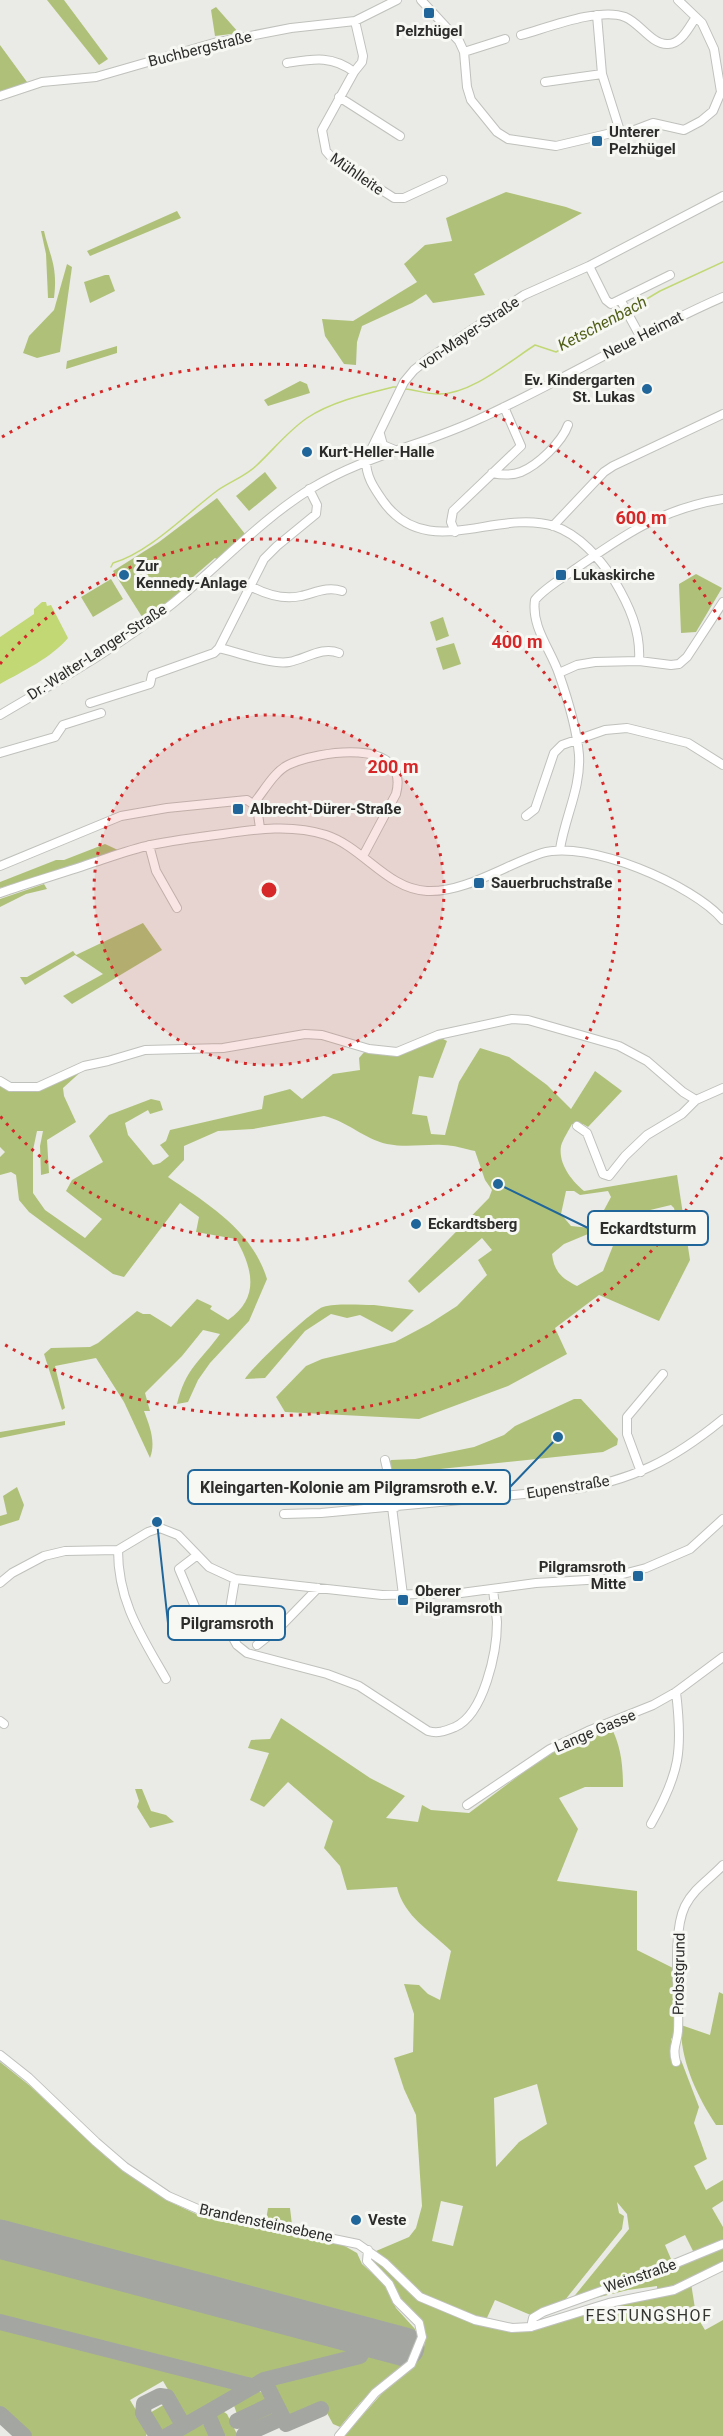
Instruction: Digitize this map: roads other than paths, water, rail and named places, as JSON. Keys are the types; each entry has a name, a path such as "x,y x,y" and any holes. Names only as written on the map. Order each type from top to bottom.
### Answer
{"street":[{"name":"Buchbergstraße","path":"0,96 42,82 96,77 214,43 291,28 355,21 397,0"},
{"path":"421,0 459,41 464,52 467,87 471,100 503,138 556,146 620,131 632,131 657,123 684,130 702,121 717,106 721,92 717,63 708,33 696,16 678,0"},
{"path":"521,35 597,15 614,14 626,18 655,40 667,44 677,41 696,16"},
{"path":"597,15 602,74 620,131"},
{"name":"Mühlleite","path":"355,21 363,56 362,62 339,97 322,130 326,151 333,159 394,198 404,198 443,180"},
{"path":"464,52 505,39"},
{"path":"287,63 322,58 343,64 354,72"},
{"path":"545,82 602,74"},
{"path":"339,97 400,136"},
{"name":"von-Mayer-Straße","path":"366,460 402,386 414,370 428,359 524,296 589,266 723,196"},
{"path":"589,266 608,303 622,303 670,275"},
{"name":"Neue Heimat","path":"366,460 464,426 640,336 723,297"},
{"path":"622,303 640,336"},
{"path":"455,532 451,523 453,511 521,446 504,407"},
{"path":"553,526 604,472 613,466 723,414"},
{"path":"492,473 512,475 528,468 562,436 568,425"},
{"path":"380,432 383,445 395,450"},
{"path":"366,460 366,471 370,482 394,514 404,522 424,530 442,533 455,532 517,522 553,526 566,531 596,555 617,585 630,609 640,647 639,661"},
{"name":"Dr.-Walter-Langer-Straße","path":"0,715 85,664 142,626 200,580 268,519 309,489 366,460"},
{"path":"90,703 150,684 152,675 210,655 219,648 264,559 316,514 317,505 309,489"},
{"path":"560,849 579,775 576,739 559,673 535,616 535,600 644,523 691,504 723,499"},
{"path":"250,586 259,591 290,598 326,589 342,591"},
{"path":"559,673 577,665 595,662 639,661 679,664 687,657 723,602"},
{"path":"219,648 280,662 292,661 330,649 339,653"},
{"path":"0,753 55,737 63,725 100,713"},
{"path":"526,816 535,809 554,753 562,745 605,730 627,728 688,743 723,765"},
{"path":"254,803 282,768 290,764 336,751 380,757 394,768 398,784 396,794 363,856"},
{"path":"0,867 64,838 131,814 247,800 254,803 259,812 260,828"},
{"path":"0,893 150,845 260,828 293,829 325,835 344,842 397,883 417,890 437,891 465,884 543,853 560,849 597,854 668,881 700,899 723,920"},
{"path":"150,845 156,871 177,908"},
{"path":"0,1081 10,1087 38,1087 84,1066 145,1050 223,1048 305,1034 322,1035 369,1049 397,1052 438,1035 512,1019 528,1020 619,1046 647,1061 683,1092 696,1100"},
{"path":"576,1126 586,1133 603,1174 609,1176 625,1156 647,1135 682,1114 696,1100 723,1088"},
{"path":"641,1472 627,1434 627,1417 663,1374"},
{"name":"Eupenstraße","path":"284,1515 394,1507 582,1488 641,1472 672,1457 723,1419"},
{"path":"385,1461 394,1507 403,1596"},
{"path":"0,1583 28,1564 55,1553 118,1550 148,1532 160,1528 178,1535 196,1556 210,1567 235,1579 403,1596 493,1589 544,1582 604,1579 646,1568 690,1549 723,1519"},
{"path":"118,1550 120,1582 125,1604 166,1679"},
{"path":"196,1556 179,1569 201,1621 207,1627 227,1627"},
{"path":"235,1579 227,1627 237,1645 340,1678 378,1696 428,1731 444,1732 465,1721 477,1705 490,1666 496,1633 493,1589"},
{"path":"252,1649 281,1626 318,1588"},
{"name":"Lange Gasse","path":"467,1805 550,1749 588,1731 642,1711 676,1692 723,1657"},
{"path":"651,1824 674,1779 677,1768 680,1730 676,1692"},
{"name":"Probstgrund","path":"676,2062 673,2046 678,2033 678,1953 684,1908 698,1888 723,1865"},
{"name":"Brandensteinsebene","path":"0,2055 29,2078 125,2167 176,2201 207,2213 347,2240 368,2250"},
{"name":"Weinstraße","path":"531,2327 533,2318 543,2312 657,2271 723,2244"},
{"path":"368,2250 427,2301 494,2325 512,2328 531,2327 609,2303 674,2290 723,2266"},
{"path":"339,2436 375,2393 411,2364 422,2337 419,2323 397,2301 389,2284 367,2261 368,2250"}],"waterway":[{"name":"Ketschenbach","path":"628,310 660,291 723,262"},
{"name":"Ketschenbach","path":"405,389 438,394 463,389 489,376 535,345 556,352 624,312"},
{"name":"Ketschenbach","path":"111,567 113,563 141,550 218,490 253,469 300,423 316,412 348,399 398,387"}],"place":[{"name":"Pelzhügel","path":"429,13"},
{"name":"Unterer Pelzhügel","path":"597,141"},
{"name":"Ev. Kindergarten St. Lukas","path":"647,389"},
{"name":"Kurt-Heller-Halle","path":"307,452"},
{"name":"Zur Kennedy-Anlage","path":"124,575"},
{"name":"Lukaskirche","path":"561,575"},
{"name":"Albrecht-Dürer-Straße","path":"238,809"},
{"name":"Sauerbruchstraße","path":"479,883"},
{"name":"Eckardtsturm","path":"498,1184"},
{"name":"Eckardtsberg","path":"416,1224"},
{"name":"Kleingarten-Kolonie am Pilgramsroth e.V.","path":"558,1437"},
{"name":"Pilgramsroth","path":"157,1522"},
{"name":"Pilgramsroth Mitte","path":"638,1576"},
{"name":"Oberer Pilgramsroth","path":"403,1600"},
{"name":"Veste","path":"356,2220"}],"district":[{"name":"FESTUNGSHOF","path":"649,2315"}]}
